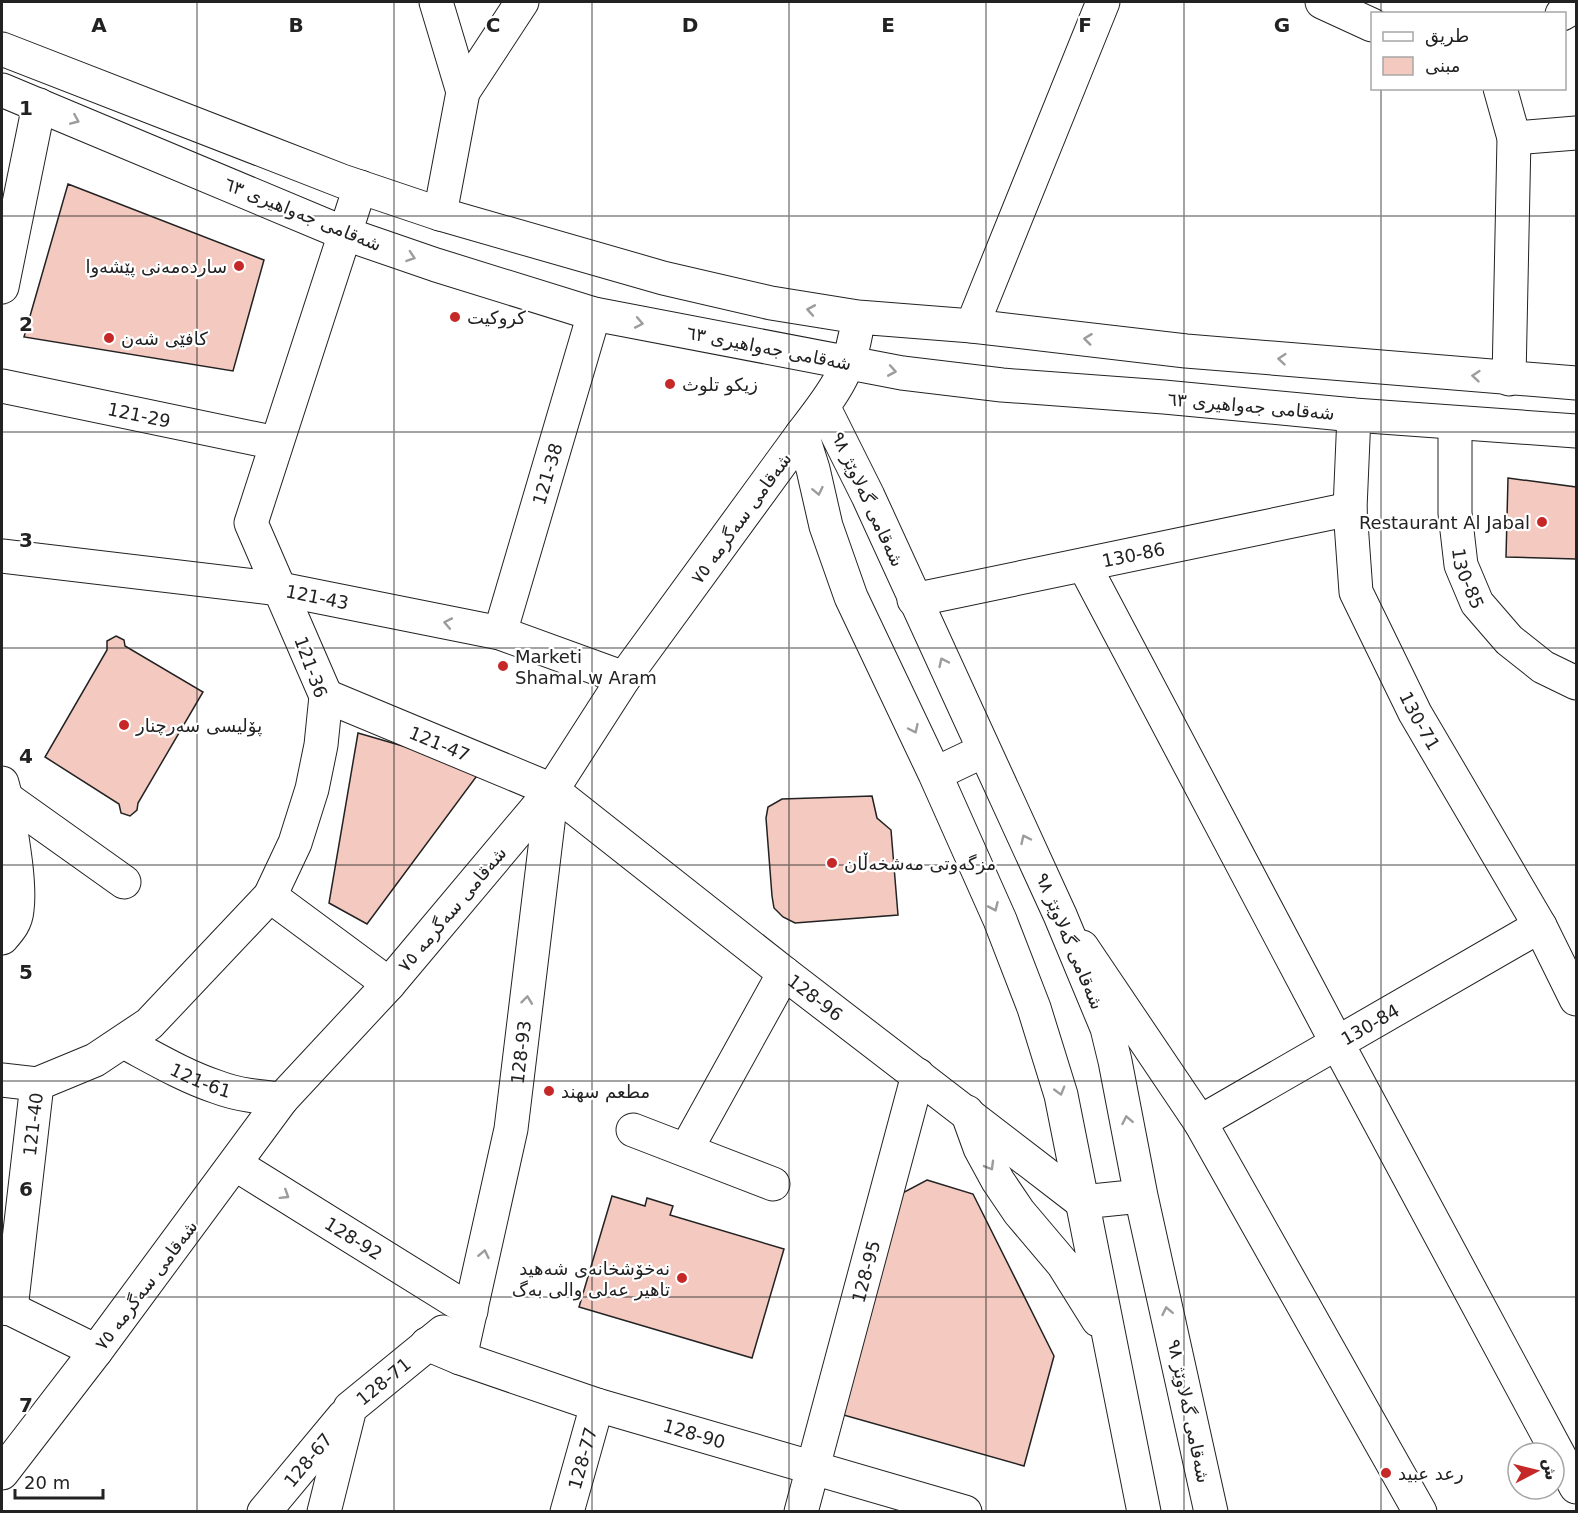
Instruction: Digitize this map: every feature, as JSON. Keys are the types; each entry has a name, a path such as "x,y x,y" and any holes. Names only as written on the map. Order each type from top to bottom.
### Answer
{"street":[{"path":"436,2 463,92"},
{"path":"440,214 463,92 522,2"},
{"path":"972,326 1103,2"},
{"path":"1322,2 1371,25"},
{"path":"2,49 360,187 440,214 663,278 771,303 858,317 972,326 1186,351 1576,383"},
{"name":"شەقامی جەواهیری ٦٣","path":"2,90 346,234 435,265 594,314 902,373 1002,385 1164,397 1354,416 1576,431"},
{"path":"1501,90 1514,138 1509,379"},
{"path":"2,287 39,105"},
{"path":"1514,138 1576,133"},
{"name":"121-36","path":"37,1084 95,1060 149,1024 270,896 295,843 312,789 321,745 326,696 251,523 360,187"},
{"name":"121-38","path":"500,633 594,314"},
{"name":"شەقامی سەگرمە ٧٥","path":"2,1473 96,1351 282,1099 389,984 552,790 624,678 842,378 856,340 858,317"},
{"name":"121-29","path":"2,386 276,443"},
{"name":"شەقامی گەلاوێژ ٩٨","path":"823,406 868,496 1060,915 1107,1028 1141,1196 1211,1512"},
{"name":"130-71","path":"1354,416 1350,509 1356,592 1415,713 1540,926 1576,999"},
{"name":"130-85","path":"1455,424 1455,513 1461,565 1477,603 1509,640 1543,667 1576,683"},
{"name":"شەقامی گەلاوێژ ٩٨","path":"802,434 813,469 826,526 844,578 1000,920 1034,1008 1061,1095 1144,1512"},
{"name":"130-86","path":"914,600 1350,509"},
{"name":"121-43","path":"2,556 280,589 500,633 624,678"},
{"path":"1084,565 1337,1043 1576,1487"},
{"name":"121-47","path":"326,696 552,790"},
{"path":"935,774 983,751"},
{"path":"4,790 124,882"},
{"path":"2,938 12,926 17,911 15,868 4,790"},
{"name":"128-96","path":"552,790 784,973 1082,1202"},
{"name":"128-93","path":"460,1358 511,1129 552,790"},
{"path":"270,896 389,984"},
{"path":"1060,915 1200,1122 1420,1512"},
{"name":"130-84","path":"1200,1122 1540,926"},
{"path":"686,1150 784,973"},
{"name":"121-61","path":"124,1042 218,1088 245,1095 282,1099"},
{"name":"128-95","path":"801,1512 918,1075"},
{"path":"2,1080 37,1084"},
{"name":"121-40","path":"6,1309 37,1084"},
{"path":"967,1112 980,1148 998,1181 1019,1212 1063,1264 1111,1344"},
{"path":"633,1130 773,1184"},
{"name":"128-92","path":"235,1164 471,1311"},
{"path":"1082,1202 1141,1196"},
{"path":"6,1309 96,1351"},
{"name":"128-71","path":"324,1512 350,1408 471,1311"},
{"name":"128-90","path":"427,1344 460,1358 597,1404 965,1512"},
{"name":"128-77","path":"567,1512 597,1404"},
{"name":"128-67","path":"264,1512 350,1408"}],"building":[{"path":"68,184 264,260 233,371 24,337"},
{"name":"Restaurant Al Jabal","path":"1508,478 1576,487 1576,559 1506,557"},
{"name":"پۆلیسی سەرچنار","path":"116,636 124,640 125,646 203,692 138,803 137,810 130,816 121,813 119,804 45,757 107,650 107,641"},
{"path":"358,733 482,769 367,924 329,903"},
{"name":"مزگەوتی مەشخەڵان","path":"872,796 877,818 891,830 898,915 795,923 783,917 774,908 772,896 766,818 768,807 782,799"},
{"path":"927,1180 973,1194 1054,1356 1024,1466 840,1414 893,1198"},
{"name":"نەخۆشخانەی شەهید تاهیر عەلی والی بەگ","path":"612,1196 645,1206 647,1198 673,1206 670,1215 784,1249 752,1358 579,1307"}],"place":[{"name":"ساردەمەنی پێشەوا","path":"239,266"},
{"name":"كروكيت","path":"455,317"},
{"name":"کافێی شەن","path":"109,338"},
{"name":"زيكو تلوث","path":"670,384"},
{"name":"Restaurant Al Jabal","path":"1542,522"},
{"name":"Marketi Shamal w Aram","path":"503,666"},
{"name":"پۆلیسی سەرچنار","path":"124,725"},
{"name":"مزگەوتی مەشخەڵان","path":"832,863"},
{"name":"مطعم سهند","path":"549,1091"},
{"name":"نەخۆشخانەی شەهید تاهیر عەلی والی بەگ","path":"682,1278"},
{"name":"رعد عبيد","path":"1386,1473"}]}
